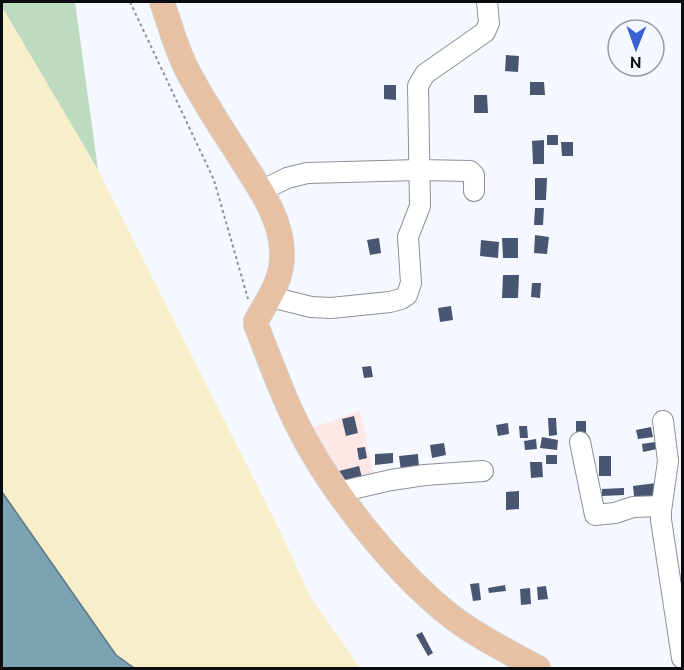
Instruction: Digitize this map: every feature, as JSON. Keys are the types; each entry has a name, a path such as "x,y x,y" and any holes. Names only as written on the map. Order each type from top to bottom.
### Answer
{"main road":[{"path":"162,2 182,60 261,191 273,215 282,252 278,281 256,321 256,326 282,391 306,441 339,492 393,561 430,598 453,618 538,669"}],"street":[{"path":"271,297 311,307 332,308 390,302 407,295 411,283 408,237 410,227 419,212 418,86 425,74 485,32 489,23 488,2"},
{"path":"261,191 287,178 307,173 419,170 470,171 474,175 474,191"},
{"path":"663,421 668,461 661,520 682,658"},
{"path":"580,442 595,515 615,513 633,507 661,506"},
{"path":"339,492 425,475 483,471"}],"path":[{"path":"130,2 214,180 240,274 256,321"}],"shaded area":[{"path":"360,411 375,480 339,488 309,429"}],"green space":[{"path":"2,2 75,2 98,170 2,7"}],"sand":[{"path":"2,7 98,170 278,527 311,598 360,668 134,668 116,655 2,492"}],"water":[{"path":"2,492 116,655 134,668 2,668"}],"building":[{"path":"506,55 519,56 518,72 505,71"},
{"path":"530,82 544,82 545,95 530,95"},
{"path":"384,85 396,85 396,100 384,99"},
{"path":"474,95 487,95 488,113 474,113"},
{"path":"547,135 558,135 558,145 547,145"},
{"path":"544,140 544,164 533,164 532,141"},
{"path":"561,142 573,142 573,156 562,156"},
{"path":"535,178 547,178 546,200 535,200"},
{"path":"535,208 544,208 543,225 534,225"},
{"path":"535,235 549,237 547,254 534,253"},
{"path":"379,238 381,253 370,255 367,240"},
{"path":"502,238 518,238 518,258 503,258"},
{"path":"481,240 499,242 498,258 480,256"},
{"path":"503,275 519,275 518,298 502,298"},
{"path":"532,283 541,283 540,298 531,297"},
{"path":"451,306 453,320 440,322 438,308"},
{"path":"371,366 373,377 364,378 362,367"},
{"path":"354,416 358,433 346,436 342,419"},
{"path":"548,418 556,418 557,435 549,436"},
{"path":"576,421 586,421 586,435 576,435"},
{"path":"508,423 509,434 498,436 496,425"},
{"path":"519,426 527,426 528,438 520,438"},
{"path":"651,427 653,437 638,439 636,430"},
{"path":"542,437 558,440 557,450 540,448"},
{"path":"536,439 537,449 525,450 524,441"},
{"path":"661,441 662,448 643,452 642,444"},
{"path":"444,443 446,455 432,458 430,445"},
{"path":"365,447 367,458 359,460 357,448"},
{"path":"393,453 393,463 375,465 375,454"},
{"path":"418,454 419,469 401,471 399,456"},
{"path":"546,455 557,455 557,464 546,464"},
{"path":"599,456 611,456 611,476 599,476"},
{"path":"530,462 542,462 543,477 531,478"},
{"path":"359,466 363,481 342,486 339,471"},
{"path":"656,483 658,503 635,506 633,486"},
{"path":"624,488 624,495 602,496 602,489"},
{"path":"519,491 519,509 506,510 506,492"},
{"path":"479,583 481,600 473,601 470,584"},
{"path":"505,585 506,591 489,593 488,588"},
{"path":"546,586 548,599 538,600 537,587"},
{"path":"530,588 531,604 521,605 520,589"},
{"path":"422,632 433,653 428,656 416,635"}]}
